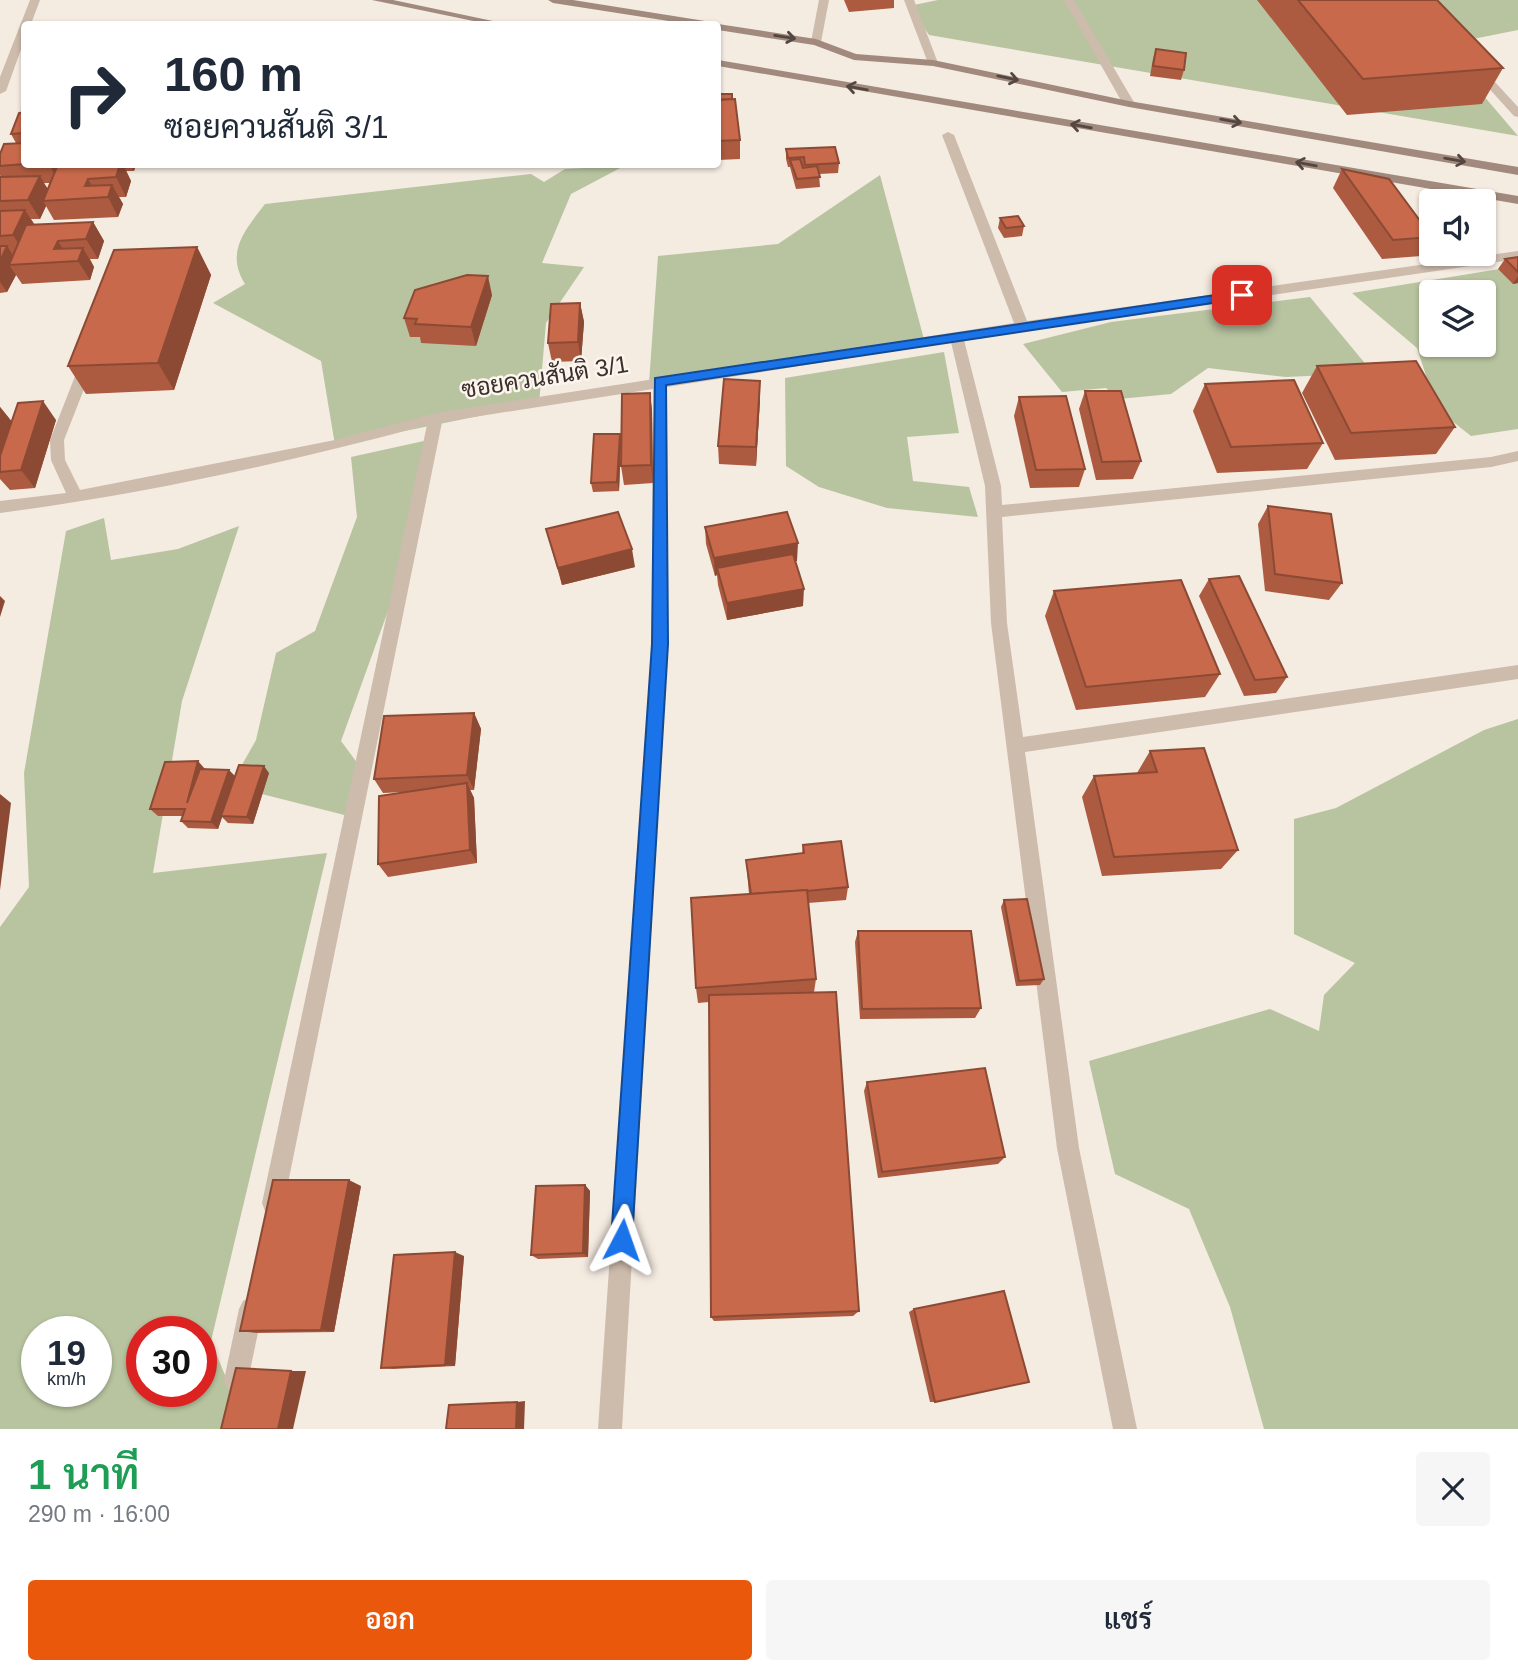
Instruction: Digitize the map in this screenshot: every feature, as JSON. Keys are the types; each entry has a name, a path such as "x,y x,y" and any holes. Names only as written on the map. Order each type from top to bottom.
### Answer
{"main road":[{"path":"377,0 456,12 490,21"},
{"path":"553,0 686,21"},
{"path":"721,27 816,42 854,57 933,63 1129,104 1518,171"},
{"path":"721,64 1518,200"}],"street":[{"path":"27,21 35,0"},
{"path":"816,42 824,0"},
{"path":"909,0 933,63"},
{"path":"1069,0 1129,104"},
{"path":"0,91 21,36"},
{"path":"1466,58 1515,108"},
{"path":"948,135 1021,326"},
{"name":"ซอยควนสันติ 3/1","path":"0,507 76,497 335,445 436,418 539,404 660,382 1021,326 1518,256"},
{"path":"957,338 993,486 999,623 1068,1148 1125,1429"},
{"path":"76,497 58,460 57,440 93,350"},
{"path":"610,1429 660,644 660,382"},
{"path":"270,1217 436,418"},
{"path":"994,512 1490,462 1518,456"},
{"path":"1016,746 1518,673"},
{"path":"236,1380 256,1285"}],"green space":[{"path":"938,0 1402,0 1518,136 929,35 909,6"},
{"path":"1420,0 1518,0 1518,30 1458,42"},
{"path":"620,168 571,194 542,263 584,267 546,323 539,404 335,445 321,361 213,303 245,284 239,272 237,251 245,232 265,204 531,174 544,182 565,169"},
{"path":"880,175 925,343 649,383 658,256 778,244"},
{"path":"1518,266 1518,429 1471,436 1437,409 1420,357 1496,357 1496,280 1432,280"},
{"path":"1419,282 1419,354 1417,348 1352,293"},
{"path":"1310,297 1373,373 1286,377 1208,368 1171,394 1119,399 1106,388 1062,392 1023,344 1111,322"},
{"path":"944,352 959,433 907,437 913,481 969,487 978,517 887,508 819,487 786,466 785,378"},
{"path":"433,439 393,597 341,741 358,764 360,819 230,786 256,740 276,653 315,631 357,517 351,457"},
{"path":"104,518 111,560 178,549 239,526 182,701 153,873 327,853 217,1316 126,1316 126,1407 217,1407 217,1356 247,1429 0,1429 0,927 29,887 24,773 66,531"},
{"path":"1518,719 1518,1429 1264,1429 1230,1307 1189,1209 1115,1174 1089,1061 1270,1009 1319,1031 1324,995 1355,963 1294,934 1294,819 1336,808 1484,730"}],"building":[{"path":"1298,0 1437,0 1503,68 1363,79"},
{"path":"1156,49 1186,53 1184,70 1153,66"},
{"path":"721,94 732,94 732,99 721,100"},
{"path":"735,99 740,140 721,141 721,100"},
{"path":"19,113 21,133 11,134"},
{"path":"21,143 21,164 0,166 0,154 4,144"},
{"path":"835,147 839,163 805,165 804,157 788,158 786,149"},
{"path":"800,159 803,168 817,166 820,177 797,179 790,160"},
{"path":"56,168 119,168 116,177 88,179 85,186 112,185 108,197 43,201"},
{"path":"1342,169 1389,179 1419,219 1419,238 1393,240"},
{"path":"40,176 28,200 0,201 0,177"},
{"path":"25,210 13,235 0,236 0,211"},
{"path":"1018,216 1024,226 1006,228 1000,218"},
{"path":"93,222 86,239 58,241 54,249 83,248 78,261 9,265 26,225"},
{"path":"0,246 7,246 0,261"},
{"path":"197,247 158,363 68,366 114,250"},
{"path":"1518,257 1518,272 1505,259"},
{"path":"467,275 488,276 471,327 415,324 417,319 404,318 415,290"},
{"path":"580,303 578,342 548,343 551,304"},
{"path":"1416,361 1455,427 1351,433 1317,366"},
{"path":"724,379 760,381 756,447 718,446"},
{"path":"1294,380 1323,443 1231,447 1205,384"},
{"path":"1085,391 1121,391 1141,461 1102,462"},
{"path":"650,393 651,465 621,466 622,394"},
{"path":"1066,396 1085,469 1036,470 1019,397"},
{"path":"43,401 21,470 0,472 0,456 18,403"},
{"path":"594,434 620,434 617,482 591,483"},
{"path":"1268,506 1331,514 1342,583 1275,574"},
{"path":"618,512 632,549 558,568 546,529"},
{"path":"787,512 798,543 714,558 705,527"},
{"path":"793,554 804,589 727,603 717,568"},
{"path":"1239,576 1287,677 1255,680 1209,579"},
{"path":"1181,580 1220,674 1086,687 1054,591"},
{"path":"474,713 467,775 374,779 384,716"},
{"path":"1204,748 1238,850 1114,857 1094,776 1157,772 1150,751"},
{"path":"198,761 187,803 200,769 229,770 211,822 181,821 185,809 150,809 165,762"},
{"path":"239,765 264,766 247,817 221,816"},
{"path":"467,783 470,850 378,864 379,796"},
{"path":"841,841 848,887 751,894 746,860 804,853 803,845"},
{"path":"807,890 816,979 696,988 691,898"},
{"path":"1027,899 1044,979 1019,981 1004,900"},
{"path":"858,931 971,931 981,1008 862,1009"},
{"path":"836,992 859,1311 711,1317 709,995"},
{"path":"985,1068 1005,1157 882,1172 867,1082"},
{"path":"273,1180 349,1180 321,1330 240,1331"},
{"path":"585,1185 583,1253 531,1255 536,1186"},
{"path":"455,1252 445,1365 381,1368 394,1255"},
{"path":"1004,1291 1029,1382 935,1402 914,1309"},
{"path":"236,1368 291,1371 278,1429 221,1429"},
{"path":"517,1402 516,1429 446,1429 449,1405"}],"route":[{"path":"622,1240 660,644 660,382 1242,295"}]}
